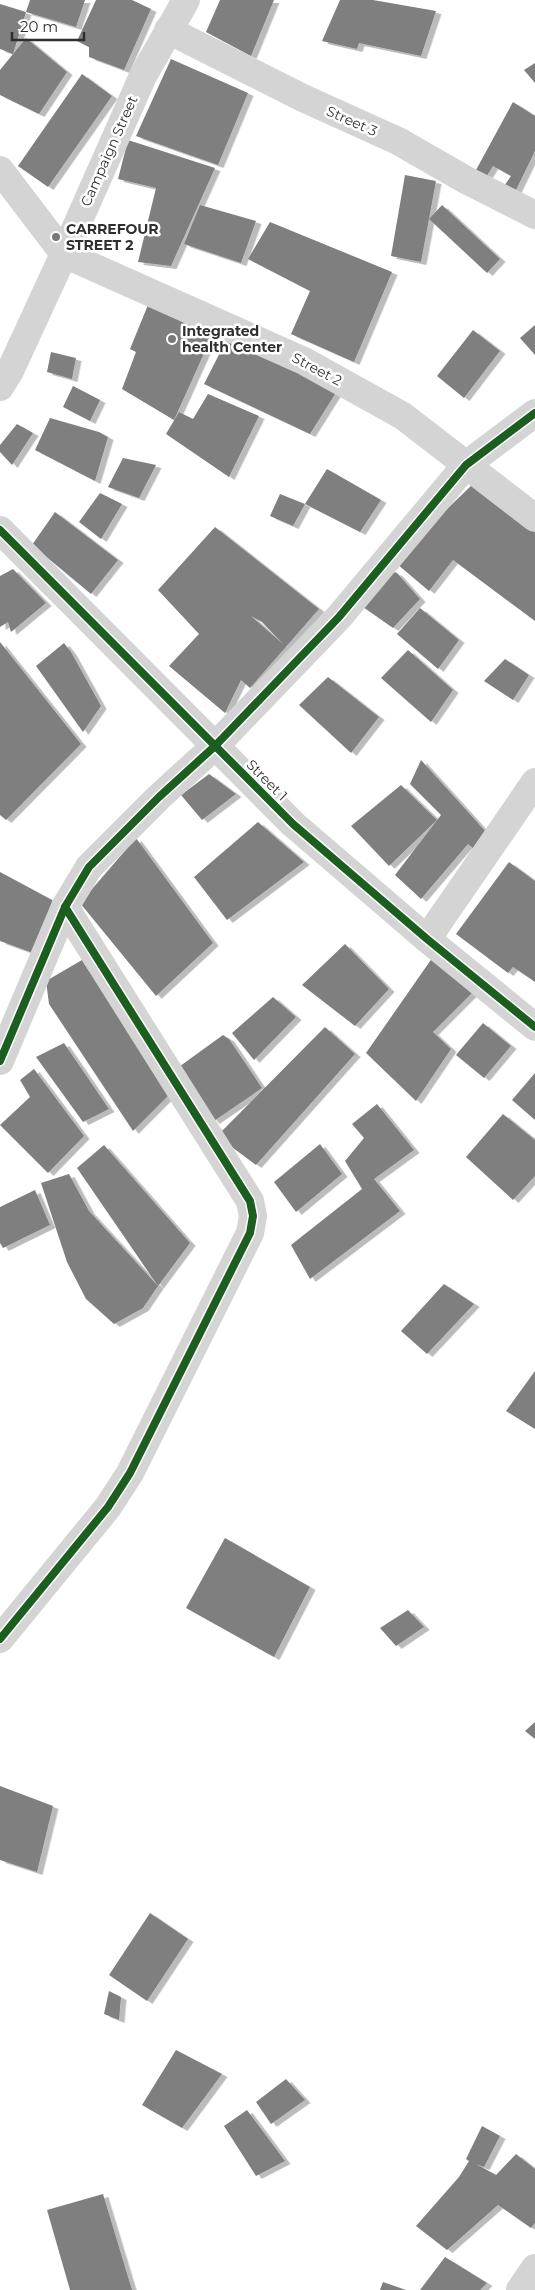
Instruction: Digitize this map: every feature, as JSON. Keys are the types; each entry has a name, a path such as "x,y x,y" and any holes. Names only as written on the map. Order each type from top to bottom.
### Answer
{"street":[{"name":"Campaign Street","path":"0,387 10,371 64,254 143,76 186,0"},
{"name":"Street 3","path":"168,30 303,98 398,141 466,180 535,215"},
{"name":"Street 2","path":"0,170 64,254 304,361 403,416 535,518"},
{"path":"0,1062 65,907 89,868 159,797 215,746 339,617 466,465 535,413"},
{"name":"Street 1","path":"0,530 293,824 427,939 535,1027"},
{"path":"427,939 535,782"},
{"path":"0,1639 108,1507 130,1473 250,1233 253,1216 250,1201 65,907"},
{"path":"520,2290 535,2268"}],"building":[{"path":"30,0 85,0 76,27 26,12"},
{"path":"96,0 132,0 151,9 124,70 89,57 89,47 77,41"},
{"path":"220,0 274,0 251,56 206,32"},
{"path":"340,0 373,0 436,11 421,56 359,43 357,49 322,41"},
{"path":"0,4 26,12 13,54 0,49"},
{"path":"26,38 67,72 39,114 0,95 0,70"},
{"path":"171,59 248,93 218,165 136,136"},
{"path":"535,63 535,83 524,70"},
{"path":"82,74 112,96 48,187 18,166"},
{"path":"513,102 535,116 535,151 516,190 504,186 511,176 493,166 486,177 476,170"},
{"path":"128,140 215,168 171,266 138,262 156,188 118,179"},
{"path":"405,175 436,181 421,262 391,256"},
{"path":"200,205 256,221 241,263 184,244"},
{"path":"442,205 500,259 487,273 429,219"},
{"path":"270,222 392,272 354,362 291,334 310,291 248,259"},
{"path":"150,300 215,329 174,420 122,389 136,352 130,349"},
{"path":"535,325 535,355 520,338"},
{"path":"473,330 500,351 464,398 437,376"},
{"path":"227,339 337,391 310,434 204,384"},
{"path":"51,352 76,358 72,379 47,372"},
{"path":"73,386 100,400 90,421 63,407"},
{"path":"208,394 259,416 229,477 166,434 179,412 193,419"},
{"path":"50,418 99,432 108,437 95,481 35,450"},
{"path":"17,424 33,433 12,465 0,452 0,445"},
{"path":"123,458 156,465 139,498 108,487"},
{"path":"327,469 381,500 360,532 305,504"},
{"path":"473,484 535,531 535,621 453,560 429,591 397,564 420,535"},
{"path":"100,493 122,504 101,539 79,522"},
{"path":"280,494 305,504 293,526 270,516"},
{"path":"55,512 118,560 91,594 32,545"},
{"path":"215,527 319,609 250,688 241,680 225,713 169,666 199,634 158,590","holes":["251,616 262,622 283,644"]},
{"path":"13,569 46,603 11,632 8,622 0,627 0,576"},
{"path":"391,571 397,573 420,599 393,628 363,607"},
{"path":"420,608 459,640 438,669 397,634"},
{"path":"0,642 81,744 6,820 0,815"},
{"path":"64,643 101,706 83,732 36,666"},
{"path":"408,650 453,690 431,722 381,678"},
{"path":"505,659 529,675 513,700 484,681"},
{"path":"328,677 379,717 351,753 299,705"},
{"path":"421,760 487,833 475,850 468,844 421,899 395,875 441,815 410,784"},
{"path":"209,774 236,794 202,820 181,795"},
{"path":"401,785 437,820 389,866 351,826"},
{"path":"258,822 304,862 227,920 194,877"},
{"path":"136,838 213,943 156,996 80,903"},
{"path":"509,862 535,881 535,982 513,967 508,973 456,934"},
{"path":"0,872 65,907 44,957 0,941"},
{"path":"345,944 389,989 355,1026 302,985"},
{"path":"435,954 473,992 433,1032 451,1049 416,1101 366,1053"},
{"path":"82,960 170,1094 133,1131 49,1004 46,981"},
{"path":"273,997 296,1017 254,1060 232,1033"},
{"path":"483,1023 511,1046 484,1078 456,1055"},
{"path":"325,1027 355,1054 256,1165 217,1136"},
{"path":"223,1035 229,1039 262,1088 214,1121 176,1069"},
{"path":"64,1043 109,1109 83,1122 36,1057"},
{"path":"34,1069 84,1136 48,1173 0,1125 30,1097 20,1080"},
{"path":"535,1073 535,1120 512,1100"},
{"path":"377,1104 414,1150 374,1179 400,1211 310,1279 291,1245 362,1189 345,1161 364,1138 352,1124"},
{"path":"503,1114 535,1140 535,1176 513,1200 466,1157"},
{"path":"320,1144 342,1174 296,1212 274,1182"},
{"path":"104,1145 190,1243 158,1286 77,1168"},
{"path":"69,1174 89,1211 158,1286 143,1308 114,1324 86,1299 67,1262 41,1183"},
{"path":"35,1190 50,1225 3,1248 0,1243 0,1207"},
{"path":"444,1284 474,1304 427,1354 401,1331"},
{"path":"535,1371 535,1429 506,1411"},
{"path":"225,1538 310,1587 274,1657 186,1608"},
{"path":"408,1610 424,1627 396,1646 380,1628"},
{"path":"535,1722 535,1739 525,1731"},
{"path":"0,1786 53,1806 37,1872 0,1860"},
{"path":"150,1913 188,1939 147,2001 109,1975"},
{"path":"109,1991 121,1997 119,2020 104,2014"},
{"path":"176,2050 222,2074 182,2128 142,2105"},
{"path":"286,2079 305,2100 271,2124 256,2102"},
{"path":"247,2110 285,2161 256,2176 224,2126"},
{"path":"482,2126 500,2136 484,2167 476,2164 496,2175 516,2154 535,2169 535,2223 531,2228 498,2205 447,2250 416,2226 459,2177 469,2161 466,2159"},
{"path":"103,2194 132,2290 70,2290 47,2210"},
{"path":"445,2257 487,2283 480,2290 420,2290"},
{"path":"383,2282 406,2290 380,2290"}],"cycle path":[{"path":"0,1061 65,907 89,867 159,797 215,746 339,617 466,465 535,413"},
{"path":"0,530 293,824 427,939 535,1027"},
{"path":"0,1639 108,1507 130,1473 250,1233 253,1216 250,1201 65,907"}],"place":[{"name":"CARREFOUR STREET 2","path":"56,237"},
{"name":"Integrated health Center","path":"172,339"}]}
